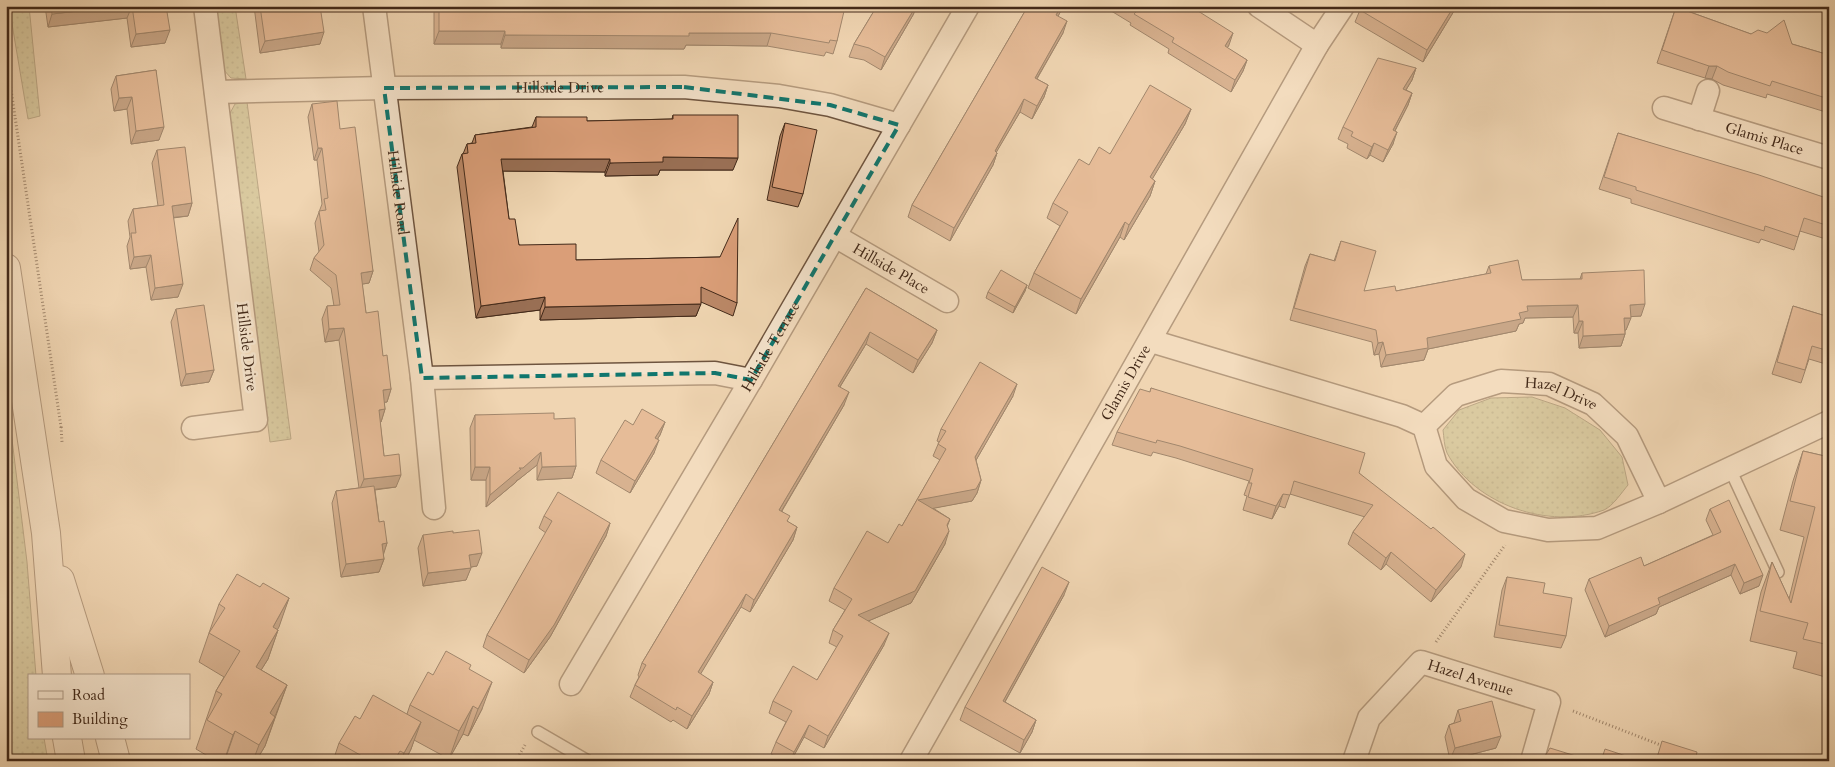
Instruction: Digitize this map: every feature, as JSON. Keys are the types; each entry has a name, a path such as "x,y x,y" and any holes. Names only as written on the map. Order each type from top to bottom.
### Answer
{"street":[{"name":"Hillside Drive","path":"193,428 256,420 205,6"},
{"name":"Hillside Road","path":"374,6 422,378 434,508"},
{"name":"Hillside Terrace","path":"571,684 751,380 968,6"},
{"path":"1259,6 1317,45"},
{"name":"Glamis Drive","path":"911,761 1151,341 1317,45 1343,6"},
{"name":"Hillside Drive","path":"216,92 384,88 684,87 779,96 830,105 899,125"},
{"path":"1700,119 1708,92"},
{"name":"Glamis Place","path":"1664,108 1829,158"},
{"name":"Hillside Place","path":"835,236 947,301"},
{"path":"6,268 14,379 46,533 89,674"},
{"path":"1151,341 1402,416 1424,426 1436,466 1466,500 1504,521 1548,530 1597,528 1659,502 1829,422"},
{"path":"422,378 715,373 751,380"},
{"name":"Hazel Drive","path":"1424,426 1456,395 1501,382 1548,384 1592,404 1628,436 1659,502"},
{"path":"46,533 57,674"},
{"name":"Hazel Avenue","path":"1354,761 1369,718 1421,662 1549,702"},
{"path":"1532,761 1549,702"},
{"path":"67,740 71,761"},
{"path":"111,740 116,761"}],"lane":[{"path":"1730,468 1778,572"},
{"path":"538,732 588,761"}],"path":[{"path":"61,427 63,446"},
{"path":"6,500 6,583"},
{"path":"1421,662 1520,525"},
{"path":"1549,702 1666,747"},
{"path":"1684,754 1702,761"}],"highlighted area":[{"path":"684,87 830,105 899,125 751,380 715,373 422,378 384,88"}],"shaded area":[{"path":"9,6 29,6 40,116 28,119"},
{"path":"214,6 235,6 246,79 231,78 222,68"},
{"path":"247,102 291,439 270,442 229,115 235,104"},
{"path":"1532,397 1565,408 1600,430 1622,457 1628,485 1614,502 1604,510 1583,515 1560,517 1515,508 1494,499 1476,487 1460,471 1447,453 1443,430 1459,410 1491,398"},
{"path":"6,418 10,423 27,562 36,674 28,674 28,740 44,740 48,761 6,761"}],"building":[{"path":"51,6 121,6 52,14"},
{"path":"132,6 166,6 170,30 136,34"},
{"path":"260,6 320,6 324,32 265,41"},
{"path":"439,6 845,7 837,41 830,40 829,43 771,33 689,33 689,36 505,35 505,31 439,31"},
{"path":"877,6 916,6 885,57 869,48 854,44"},
{"path":"1028,6 1061,6 1056,15 1067,21 1035,78 1048,85 1037,106 1024,99 995,151 997,153 954,228 912,205"},
{"path":"1126,6 1190,6 1233,33 1225,46 1247,60 1235,80 1172,42 1174,38 1134,14 1136,12"},
{"path":"1362,6 1407,6 1414,10 1417,6 1454,6 1427,50 1360,10"},
{"path":"1676,7 1751,34 1758,30 1767,33 1784,20 1792,44 1829,55 1829,99 1772,81 1770,86 1728,72 1717,66 1709,66 1662,50"},
{"path":"1378,58 1416,68 1403,89 1412,93 1393,130 1397,132 1388,150 1374,143 1372,147 1351,136 1353,132 1343,127"},
{"path":"156,70 164,127 136,131 132,97 119,98 116,76"},
{"path":"1150,85 1191,109 1150,177 1155,181 1129,225 1125,222 1081,299 1034,273 1068,212 1053,203 1079,159 1089,165 1099,147 1110,154"},
{"path":"337,101 340,129 355,127 373,271 361,273 366,313 378,311 383,356 387,355 391,389 383,390 385,409 379,410 384,456 399,454 401,475 364,479 344,328 329,329 327,306 340,305 336,275 314,258 324,245 319,211 326,210 324,199 328,198 322,148 318,148 312,104"},
{"path":"673,115 738,115 738,158 663,157 663,162 610,163 610,159 501,159 509,219 515,219 519,245 576,244 576,260 720,257 738,218 737,303 701,287 701,304 545,307 545,297 481,306 462,154 468,153 467,144 476,143 475,135 536,127 536,117 587,117 587,121 673,119"},
{"path":"785,123 817,130 803,194 772,187"},
{"path":"1618,133 1759,175 1829,199 1829,226 1804,218 1798,237 1765,226 1764,231 1636,190 1636,187 1604,177"},
{"path":"185,147 192,203 172,206 183,284 155,288 151,255 134,257 131,233 136,233 133,209 164,205 157,150"},
{"path":"1341,241 1376,251 1364,291 1395,286 1396,291 1491,273 1489,266 1518,260 1522,280 1582,279 1582,273 1644,270 1645,304 1630,305 1631,318 1624,318 1625,334 1583,336 1583,321 1579,321 1578,305 1527,306 1528,311 1519,313 1521,319 1427,338 1428,348 1386,355 1383,342 1378,343 1376,330 1294,308 1310,254 1335,261"},
{"path":"1001,270 1027,285 1015,307 988,292"},
{"path":"866,288 937,330 918,360 870,332 838,386 849,392 779,510 790,516 787,521 797,527 754,600 746,594 698,672 713,682 692,716 677,707 676,710 635,685 646,665 642,663"},
{"path":"204,305 214,370 186,374 176,309"},
{"path":"1793,306 1829,317 1829,351 1812,346 1805,370 1777,362"},
{"path":"980,362 1017,384 975,457 981,480 976,489 918,500 950,519 947,525 949,531 915,591 858,615 889,633 828,736 809,725 794,752 776,742 792,711 773,701 793,666 817,680 843,636 833,630 852,599 834,588 867,531 888,543 899,524 902,526 946,449 938,444 946,431 941,429"},
{"path":"1151,388 1365,453 1359,473 1431,529 1433,527 1465,554 1436,590 1391,552 1386,558 1353,532 1373,505 1294,481 1290,495 1283,494 1276,506 1248,497 1253,469 1180,446 1157,440 1156,443 1117,432 1140,389 1150,392"},
{"path":"642,409 665,422 655,438 659,440 635,481 601,460 625,420 633,425"},
{"path":"554,413 554,419 575,418 576,466 542,467 541,452 523,468 519,468 521,469 490,495 490,467 475,467 475,415"},
{"path":"1803,451 1829,457 1829,645 1803,639 1808,623 1760,611 1772,562 1791,603 1815,507 1790,501"},
{"path":"374,486 379,522 384,521 387,543 382,544 384,559 346,564 336,491"},
{"path":"558,492 610,523 554,625 529,660 487,635 552,521 544,516"},
{"path":"1729,500 1763,575 1744,583 1735,564 1658,598 1660,604 1609,626 1589,579 1641,557 1644,566 1721,532 1710,509"},
{"path":"479,530 482,553 469,555 471,568 428,573 423,535"},
{"path":"1042,567 1069,582 1003,701 1036,720 1024,740 965,707"},
{"path":"237,574 260,587 263,583 289,598 273,627 278,630 256,667 287,685 270,713 275,717 259,745 235,731 233,735 207,720 222,694 216,691 240,651 209,633 225,608 219,604"},
{"path":"1507,577 1545,583 1543,593 1572,598 1566,636 1499,625"},
{"path":"446,651 471,665 469,669 492,682 478,709 473,706 459,731 410,705 428,672 433,675"},
{"path":"373,695 421,722 404,753 400,751 394,761 360,761 362,756 339,743 355,716 360,719"},
{"path":"1492,701 1501,736 1455,748 1449,725 1461,721 1458,710"},
{"path":"1662,741 1697,752 1695,761 1656,761"},
{"path":"1550,748 1592,761 1542,761"},
{"path":"1605,749 1641,761 1601,761"}]}
